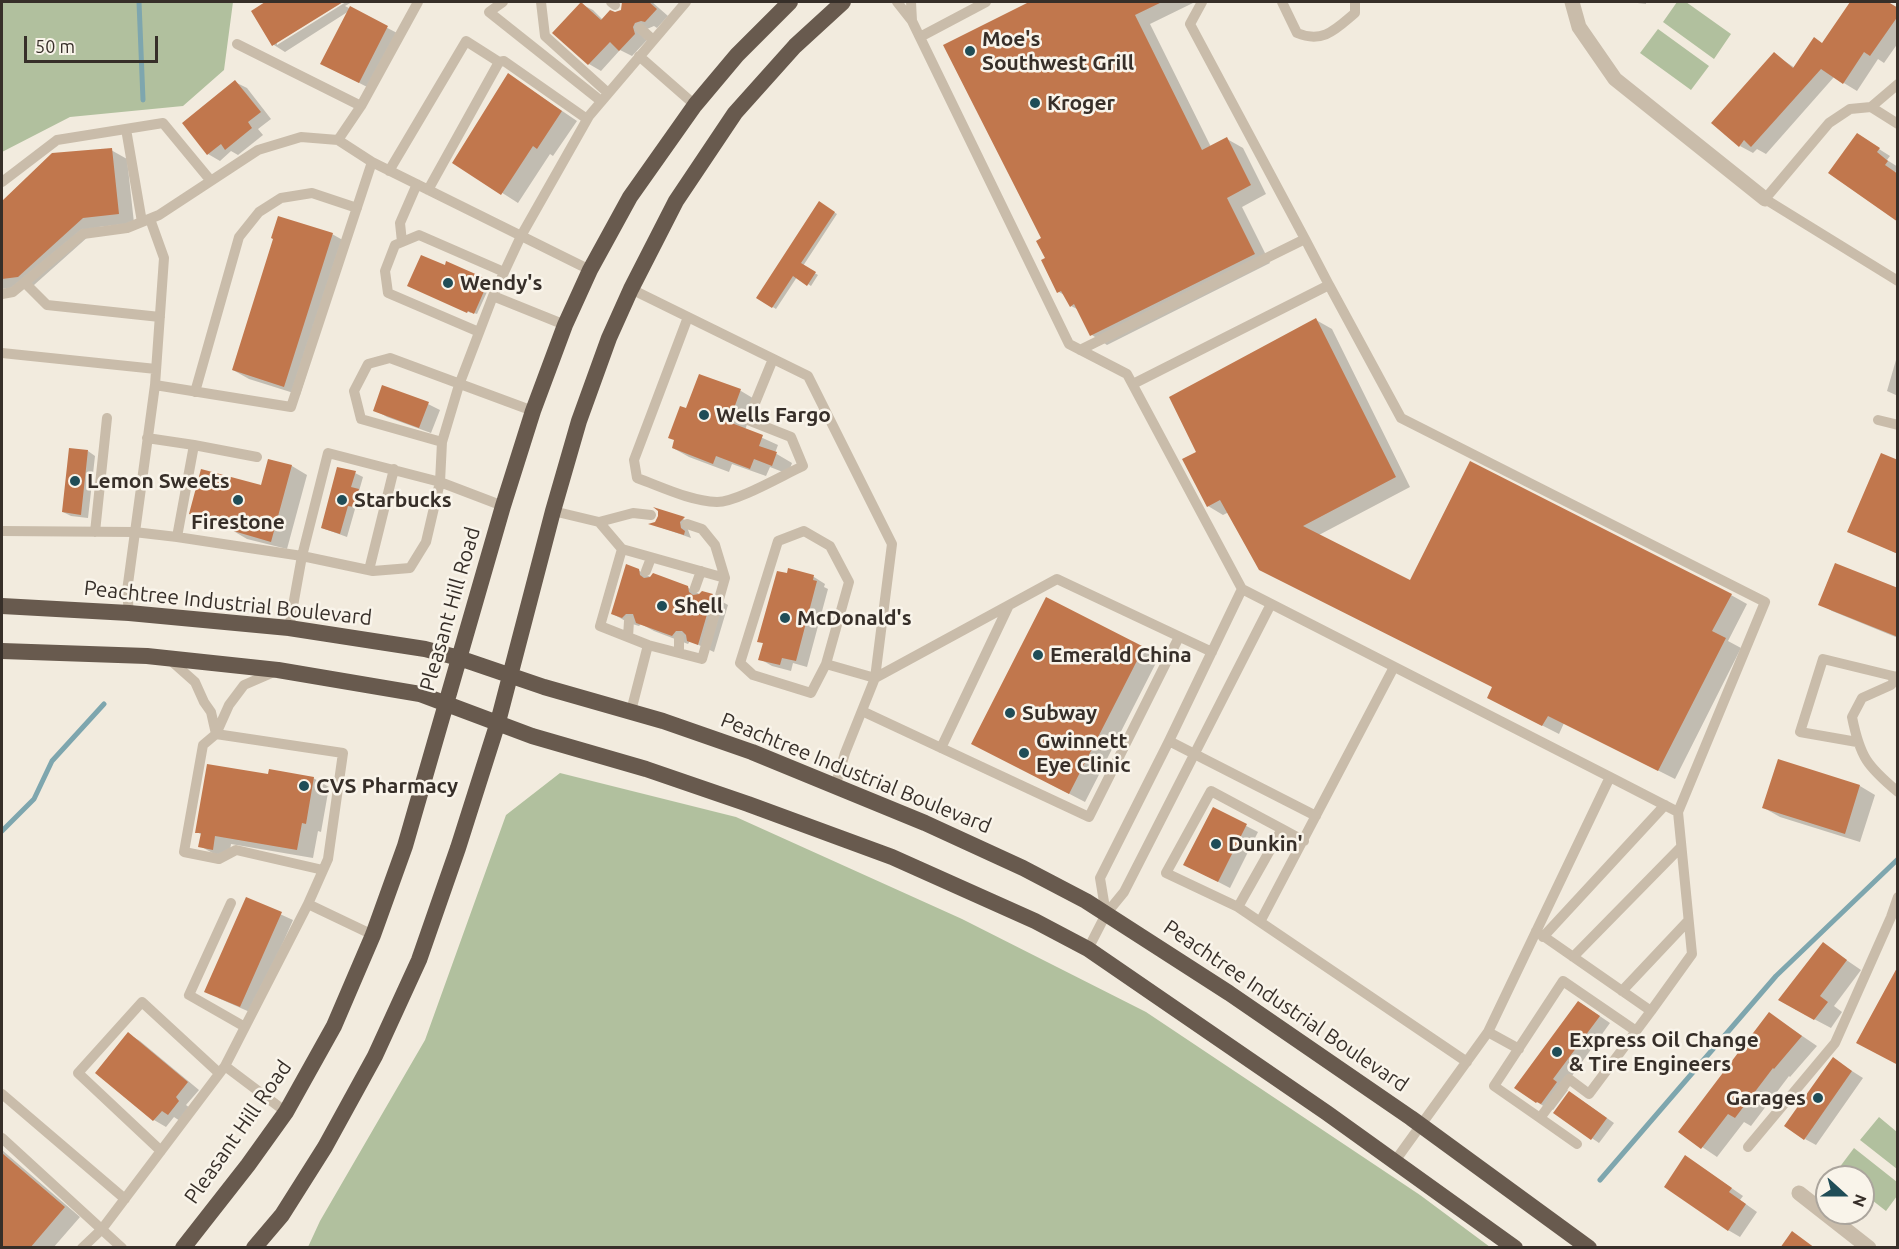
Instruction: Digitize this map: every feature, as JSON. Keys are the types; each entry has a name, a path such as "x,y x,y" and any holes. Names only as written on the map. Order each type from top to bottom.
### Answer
{"highway":[{"name":"Pleasant Hill Road","path":"183,1248 286,1112 334,1026 373,935 405,846 503,506 533,411 565,325 590,270 630,197 695,105 737,56 790,2"},
{"path":"254,1248 282,1215 325,1147 375,1056 419,960 498,722 579,421 609,338 631,289 676,201 735,113 795,46 843,2"},
{"name":"Peachtree Industrial Boulevard","path":"2,606 129,613 289,627 387,642 459,658 544,687 703,734 925,823 1023,868 1086,901 1141,935 1422,1126 1589,1248"},
{"path":"2,651 168,658 278,670 420,694 532,736 646,769 892,857 1035,921 1088,949 1395,1161 1515,1248"}],"street":[{"path":"1572,2 1579,27 1615,79 1765,199"},
{"path":"1799,1193 1869,1248"}],"lane":[{"path":"338,140 361,106 418,2"},
{"path":"503,2 489,12 605,97"},
{"path":"541,2 545,36 605,97"},
{"path":"897,2 920,36 1069,344 1127,374 1242,589 1678,812"},
{"path":"911,2 912,21"},
{"path":"920,36 986,2"},
{"path":"1203,2 1190,24 1401,418 1765,602 1678,812 1692,954 1589,1094 1569,1080 1540,1118"},
{"path":"1282,2 1297,33 1308,38 1331,34 1355,13 1355,2"},
{"path":"2,531 134,532 302,556 369,570 410,568 426,542 440,482 442,442 459,385 493,296 521,236 587,119 680,4"},
{"path":"640,28 653,40"},
{"path":"389,171 466,41 499,62 504,61 587,119"},
{"path":"237,44 361,106"},
{"path":"639,56 695,105"},
{"path":"428,190 499,62"},
{"path":"1871,108 1898,84"},
{"path":"1898,124 1871,108 1850,109 1829,123 1765,199 1898,281"},
{"path":"2,183 57,140 163,123 211,181"},
{"path":"126,129 146,220 164,258 155,385 127,591 129,613"},
{"path":"2,294 13,292 83,234 127,228 159,215 258,150 300,137 338,140 389,171 590,270"},
{"path":"155,385 291,407 372,162"},
{"path":"402,242 400,223 417,184"},
{"path":"195,392 239,237 259,212 281,198 312,193 357,208"},
{"path":"479,332 388,293 386,271 395,245 419,235 504,272"},
{"path":"1080,350 1305,239"},
{"path":"25,283 47,305 160,317"},
{"path":"1133,384 1329,285"},
{"path":"631,289 808,376 892,544 875,678 845,753 835,787"},
{"path":"493,296 565,325"},
{"path":"688,317 634,459 637,477 687,496 718,502 753,491 803,466 791,437 748,420 773,359"},
{"path":"2,353 156,369"},
{"path":"442,442 361,418 354,391 368,364 390,358 533,411"},
{"path":"95,532 107,418"},
{"path":"1878,420 1898,425"},
{"path":"147,438 257,458"},
{"path":"177,537 194,445"},
{"path":"289,627 302,556 328,453 440,482 503,506"},
{"path":"369,570 394,469"},
{"path":"553,511 599,522 633,513 651,515"},
{"path":"599,522 622,549 725,578"},
{"path":"622,549 600,626 648,645 702,659 725,578 715,544 702,529 687,524"},
{"path":"804,531 830,546 849,582 826,664 811,693 753,675 740,663 778,541 804,531"},
{"path":"646,571 651,558"},
{"path":"695,588 701,572"},
{"path":"826,664 875,678 1057,579 1212,652"},
{"path":"1106,914 1100,878 1242,589"},
{"path":"1088,949 1106,914 1124,892 1271,604"},
{"path":"941,748 1009,606"},
{"path":"628,637 629,621"},
{"path":"862,711 1089,817 1179,637"},
{"path":"679,638 680,653"},
{"path":"631,711 648,645"},
{"path":"168,658 195,682 211,712 216,734"},
{"path":"1857,742 1800,732 1823,659 1897,677 1891,685 1862,698 1852,717 1857,742 1872,769 1898,792"},
{"path":"1260,922 1394,667"},
{"path":"278,670 244,685 229,705 216,734 203,745 184,852 219,859 236,850 323,870"},
{"path":"82,1248 102,1229 222,1069 308,904 328,859 343,753 216,734"},
{"path":"1169,741 1316,816"},
{"path":"1395,1161 1488,1032 1540,934 1610,777"},
{"path":"1304,841 1211,791 1166,873 1238,907 1467,1062"},
{"path":"1540,934 1665,806"},
{"path":"1238,907 1282,829"},
{"path":"1573,957 1681,847"},
{"path":"1748,1147 1835,1043 1898,897"},
{"path":"231,903 189,995 244,1027"},
{"path":"308,904 373,935"},
{"path":"1622,991 1688,921"},
{"path":"1540,934 1651,1011"},
{"path":"1577,1144 1494,1086 1563,981 1636,1031"},
{"path":"161,1151 78,1073 142,1002 222,1069 286,1112"},
{"path":"1488,1032 1519,1049"},
{"path":"2,1094 125,1199"},
{"path":"2,1138 123,1248"}],"green space":[{"path":"2,2 233,2 224,70 183,106 70,117 2,152"},
{"path":"1677,2 1686,2 1731,34 1714,59 1663,22"},
{"path":"1658,29 1709,66 1691,90 1640,53"},
{"path":"560,773 736,817 962,919 1146,1012 1420,1195 1490,1247 308,1247 320,1221 425,1040 506,815"},
{"path":"1879,1117 1897,1132 1897,1169 1860,1140"},
{"path":"1854,1148 1897,1182 1897,1196 1886,1211 1875,1202 1875,1165 1841,1165"}],"building":[{"path":"265,2 343,2 272,46 251,11"},
{"path":"581,2 601,20 610,10 615,12 621,10 622,2 649,2 657,9 645,22 635,23 633,27 635,34 619,51 610,42 588,65 552,33"},
{"path":"1029,2 1162,2 1135,15 1202,150 1227,137 1251,185 1227,198 1255,254 1090,336 1074,304 1070,307 1061,291 1057,293 1041,260 1045,258 1036,241 1041,238 943,45"},
{"path":"1850,2 1888,2 1898,8 1898,16 1870,56 1864,52 1843,84 1821,69 1751,147 1744,140 1739,147 1711,123 1774,52 1793,68 1814,37 1822,43"},
{"path":"350,6 388,26 359,83 320,64"},
{"path":"508,73 562,111 537,149 533,146 501,195 452,163"},
{"path":"235,80 261,112 248,122 252,128 225,150 221,144 207,155 182,123"},
{"path":"1857,133 1880,148 1877,152 1888,161 1885,165 1898,174 1898,222 1828,173"},
{"path":"112,148 119,214 83,218 18,277 2,279 2,201 52,153"},
{"path":"819,201 835,212 801,263 816,272 807,286 793,276 772,308 756,298"},
{"path":"278,216 333,233 284,387 232,370"},
{"name":"Wendy's","path":"421,255 445,265 446,261 489,280 474,314 407,286"},
{"path":"1316,318 1396,477 1303,526 1410,580 1470,461 1732,594 1712,631 1726,638 1658,771 1548,716 1542,726 1487,698 1492,687 1259,570 1220,500 1207,507 1182,459 1196,452 1169,397"},
{"name":"Wells Fargo","path":"699,374 741,389 729,422 763,435 759,446 777,452 772,466 754,459 750,469 716,456 713,464 672,448 674,440 668,438 680,406 686,408"},
{"path":"382,385 429,402 419,428 373,411"},
{"name":"Lemon Sweets","path":"69,448 88,450 81,515 62,512"},
{"path":"1881,453 1898,460 1898,554 1847,532"},
{"name":"Firestone","path":"268,459 292,465 271,542 230,530 231,525 189,514 201,469 261,485"},
{"name":"Starbucks","path":"337,467 356,471 351,487 359,489 354,507 348,506 340,534 321,528"},
{"path":"653,507 685,517 680,522 681,528 685,531 684,535 648,524 655,522 658,516 658,511"},
{"path":"1835,563 1898,588 1898,637 1818,605"},
{"path":"626,564 639,569 640,575 644,578 650,577 653,573 688,586 689,592 693,595 702,591 713,594 698,645 687,641 682,631 676,631 672,636 636,623 633,614 626,614 622,618 611,614"},
{"name":"McDonald's","path":"788,568 814,575 813,580 817,581 796,661 782,658 780,665 758,660 763,643 757,642 777,571 787,573"},
{"path":"1046,597 1144,647 1069,794 971,744"},
{"path":"1778,759 1860,785 1845,834 1762,808"},
{"path":"207,764 268,774 269,769 314,777 306,824 302,823 297,850 215,836 213,850 198,847 201,833 195,833"},
{"path":"1213,807 1247,824 1218,882 1183,865"},
{"path":"246,897 282,912 240,1007 204,992"},
{"path":"1823,942 1847,960 1820,996 1828,1002 1814,1020 1778,1000"},
{"path":"1898,966 1898,1065 1856,1043"},
{"name":"Express Oil Change & Tire Engineers","path":"1578,1001 1600,1016 1553,1079 1557,1082 1541,1104 1536,1103 1514,1088"},
{"path":"1769,1012 1802,1036 1773,1068 1735,1118 1728,1114 1701,1149 1678,1132"},
{"path":"128,1032 188,1082 176,1097 179,1101 168,1115 162,1111 153,1121 95,1073"},
{"name":"Garages","path":"1833,1057 1852,1071 1804,1140 1784,1126"},
{"path":"1569,1091 1607,1118 1591,1140 1553,1113"},
{"path":"2,1153 65,1207 30,1248 2,1248"},
{"path":"1685,1155 1732,1188 1729,1192 1746,1204 1728,1231 1664,1187"},
{"path":"1792,1231 1815,1248 1780,1248"}],"waterway":[{"path":"139,2 143,100"},
{"path":"2,831 34,799 52,761 104,704"},
{"path":"1600,1180 1776,976 1898,859"}],"place":[{"name":"Moe's Southwest Grill","path":"970,51"},
{"name":"Kroger","path":"1035,103"},
{"name":"Wendy's","path":"448,283"},
{"name":"Wells Fargo","path":"704,415"},
{"name":"Lemon Sweets","path":"75,481"},
{"name":"Firestone","path":"238,500"},
{"name":"Starbucks","path":"342,500"},
{"name":"Shell","path":"662,606"},
{"name":"McDonald's","path":"785,618"},
{"name":"Emerald China","path":"1038,655"},
{"name":"Subway","path":"1010,713"},
{"name":"Gwinnett Eye Clinic","path":"1024,753"},
{"name":"CVS Pharmacy","path":"304,786"},
{"name":"Dunkin'","path":"1216,844"},
{"name":"Express Oil Change & Tire Engineers","path":"1557,1052"},
{"name":"Garages","path":"1818,1098"}]}
